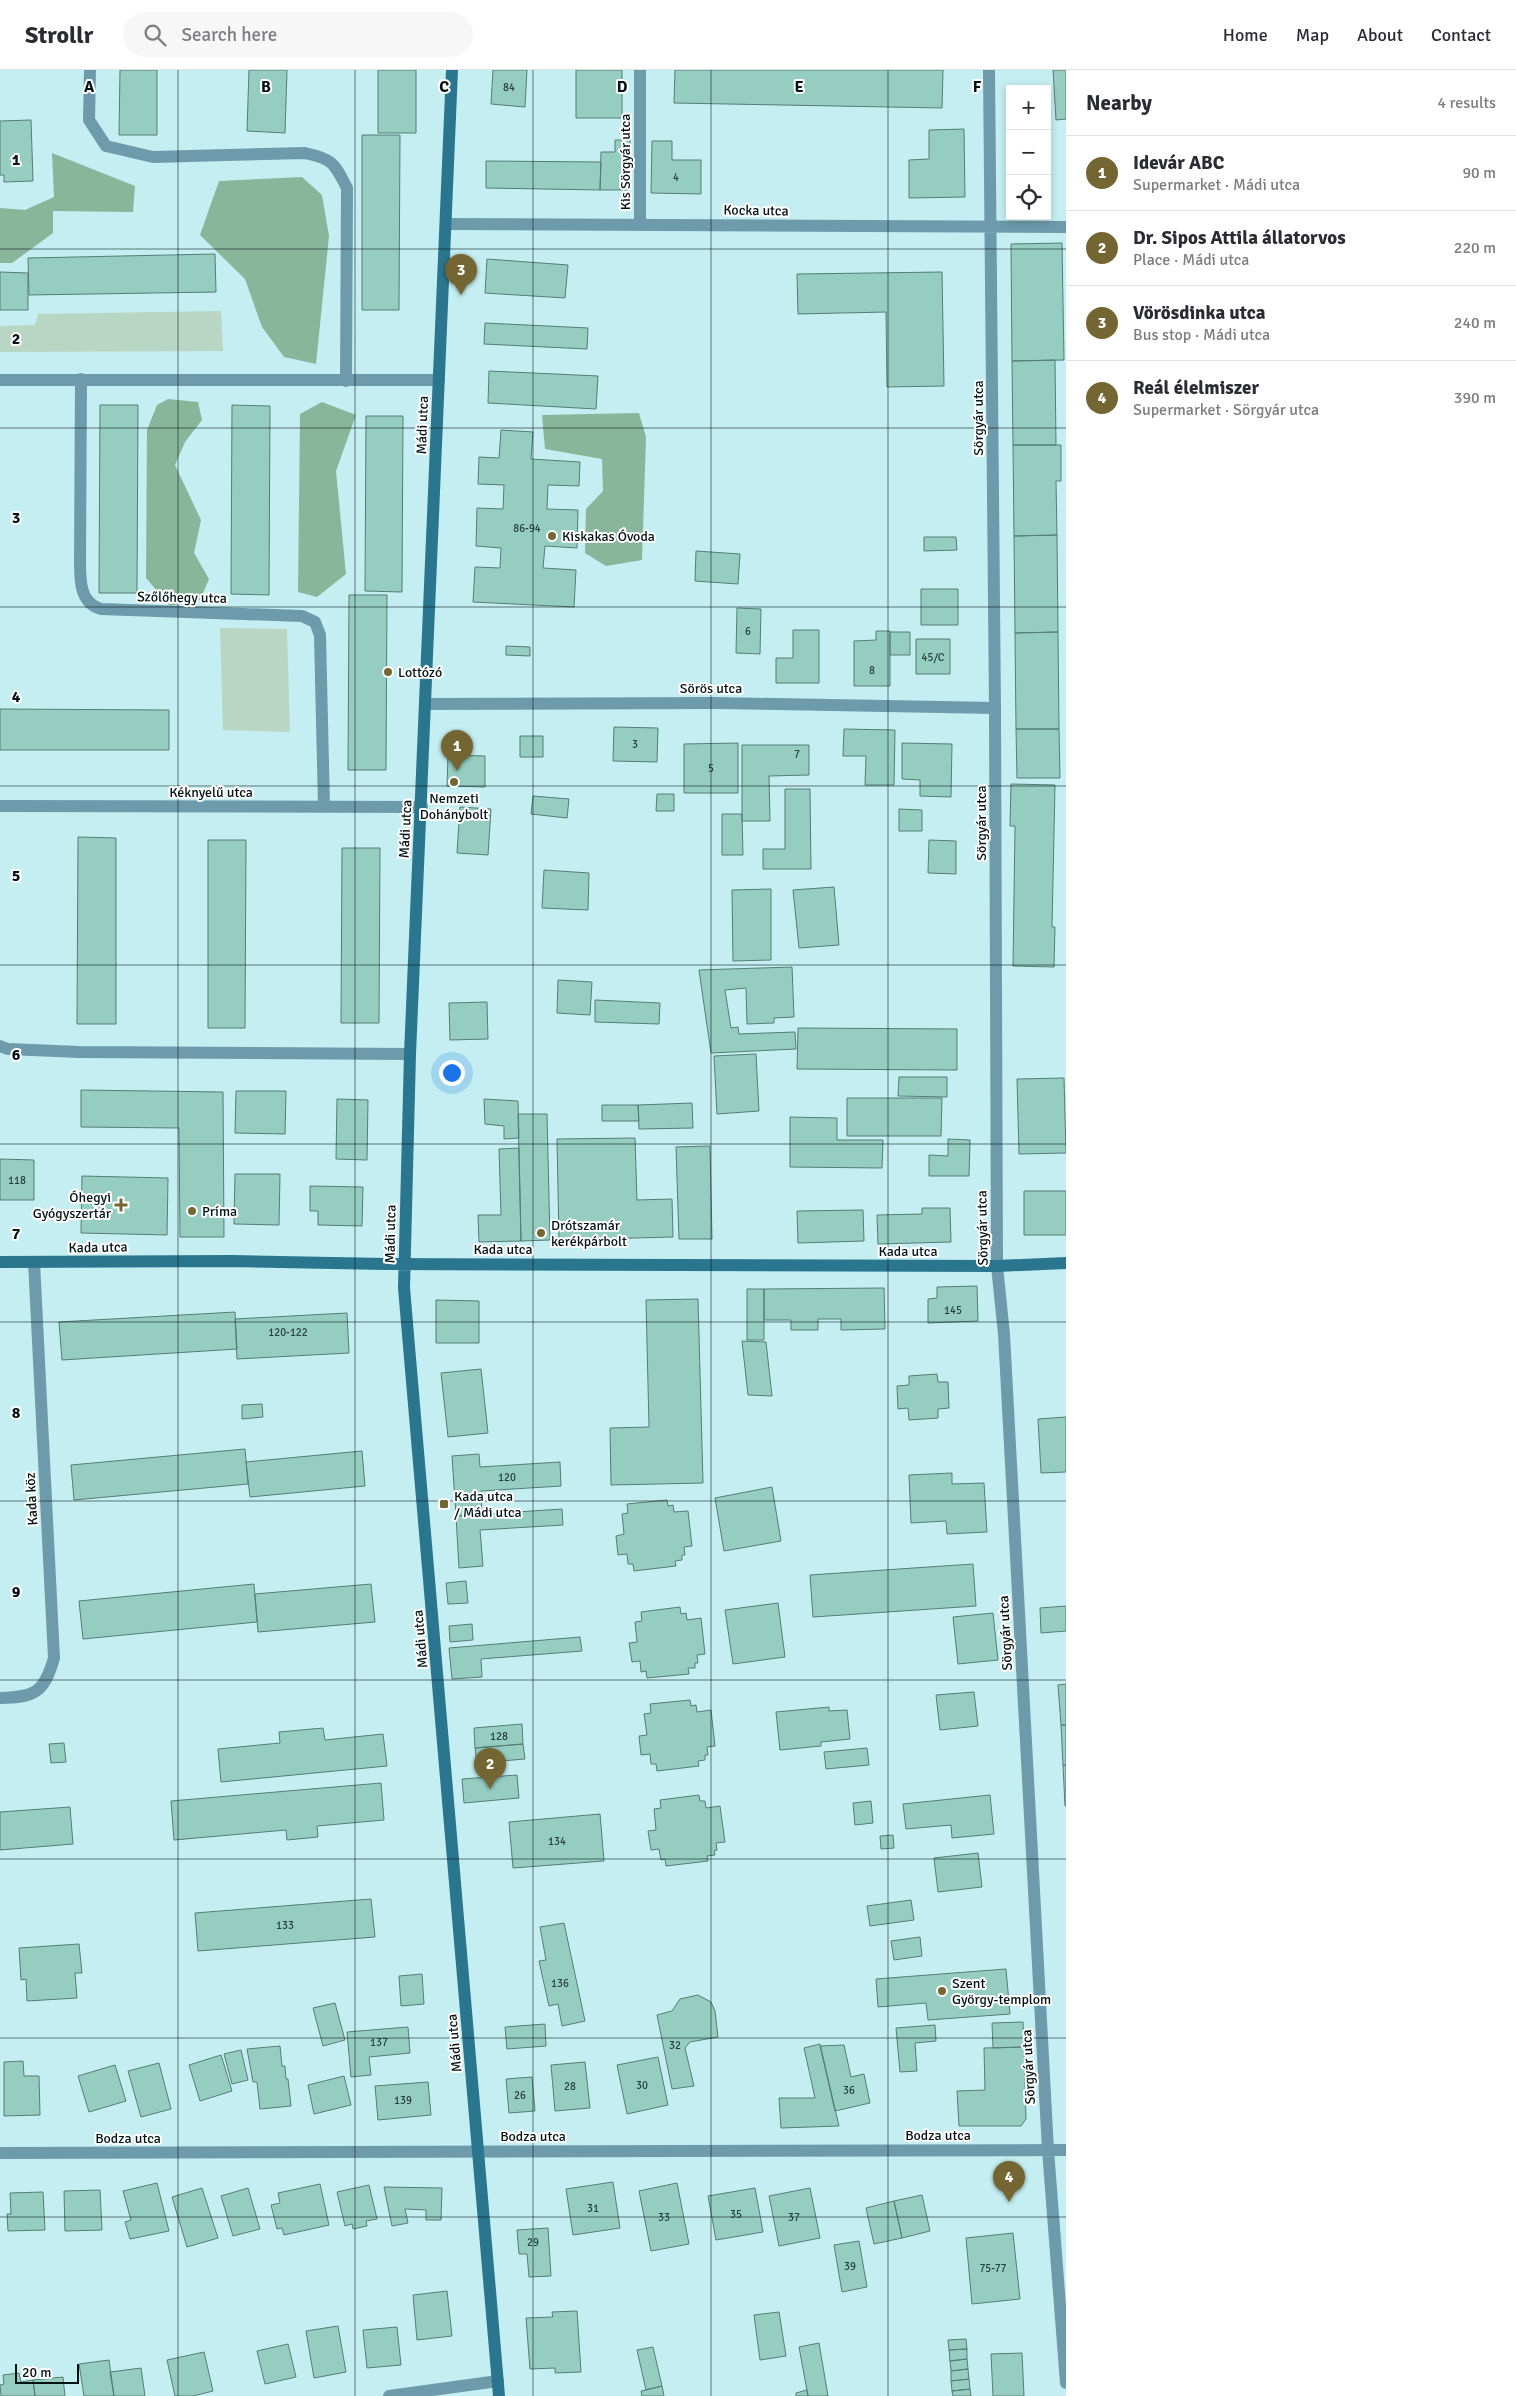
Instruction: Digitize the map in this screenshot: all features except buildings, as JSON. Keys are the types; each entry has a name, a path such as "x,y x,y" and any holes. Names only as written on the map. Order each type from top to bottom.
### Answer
{"street":[{"path":"90,70 89,120 106,146 152,158 305,153 325,157 336,167 347,188 346,381"},
{"name":"Mádi utca","path":"452,70 410,1054 404,1288 499,2396"},
{"name":"Kis Sörgyár utca","path":"640,70 640,224"},
{"name":"Sörgyár utca","path":"989,70 996,708 997,1266 1004,1334 1048,2150 1066,2383"},
{"name":"Kocka utca","path":"446,224 1066,226"},
{"name":"Szőlőhegy utca","path":"80,379 80,582 85,599 92,606 101,609 302,616 315,622 320,635 324,807"},
{"path":"0,380 439,380"},
{"name":"Sörös utca","path":"426,704 715,703 996,708"},
{"name":"Kéknyelű utca","path":"0,806 422,807"},
{"path":"0,1046 79,1052 410,1054"},
{"name":"Kada utca","path":"0,1262 233,1261 404,1264 997,1266 1066,1263"},
{"name":"Kada köz","path":"0,1698 27,1697 39,1689 49,1674 54,1658 34,1262"},
{"name":"Bodza utca","path":"0,2154 1066,2150"},
{"path":"389,2396 498,2381"}],"green space":[{"path":"52,153 135,186 133,212 53,211 53,233 12,263 0,263 0,208 25,210 54,197"},
{"path":"302,177 322,195 329,236 316,364 284,357 262,327 245,279 200,235 219,181"},
{"path":"221,311 223,351 0,352 0,326 35,325 38,314"},
{"path":"168,399 198,402 202,420 185,442 175,465 201,520 194,553 209,579 200,600 170,606 146,578 147,430 157,405"},
{"path":"322,402 356,415 336,471 346,574 317,597 298,592 300,414"},
{"path":"639,413 646,437 642,560 606,566 585,553 586,509 603,491 602,459 545,449 542,415"},
{"path":"220,628 287,629 290,732 223,730"}],"place":[{"name":"Vörösdinka utca","path":"461,295"},
{"name":"Kiskakas Óvoda","path":"552,536"},
{"name":"Lottózó","path":"388,672"},
{"name":"Idevár ABC","path":"457,771"},
{"name":"Nemzeti Dohánybolt","path":"454,782"},
{"name":"Óhegyi Gyógyszertár","path":"121,1205"},
{"name":"Príma","path":"192,1211"},
{"name":"Drótszamár kerékpárbolt","path":"541,1233"},
{"name":"Kada utca / Mádi utca","path":"444,1504"},
{"name":"Dr. Sipos Attila állatorvos","path":"490,1789"},
{"name":"Szent György-templom","path":"942,1991"},
{"name":"Reál élelmiszer","path":"1009,2202"}]}
